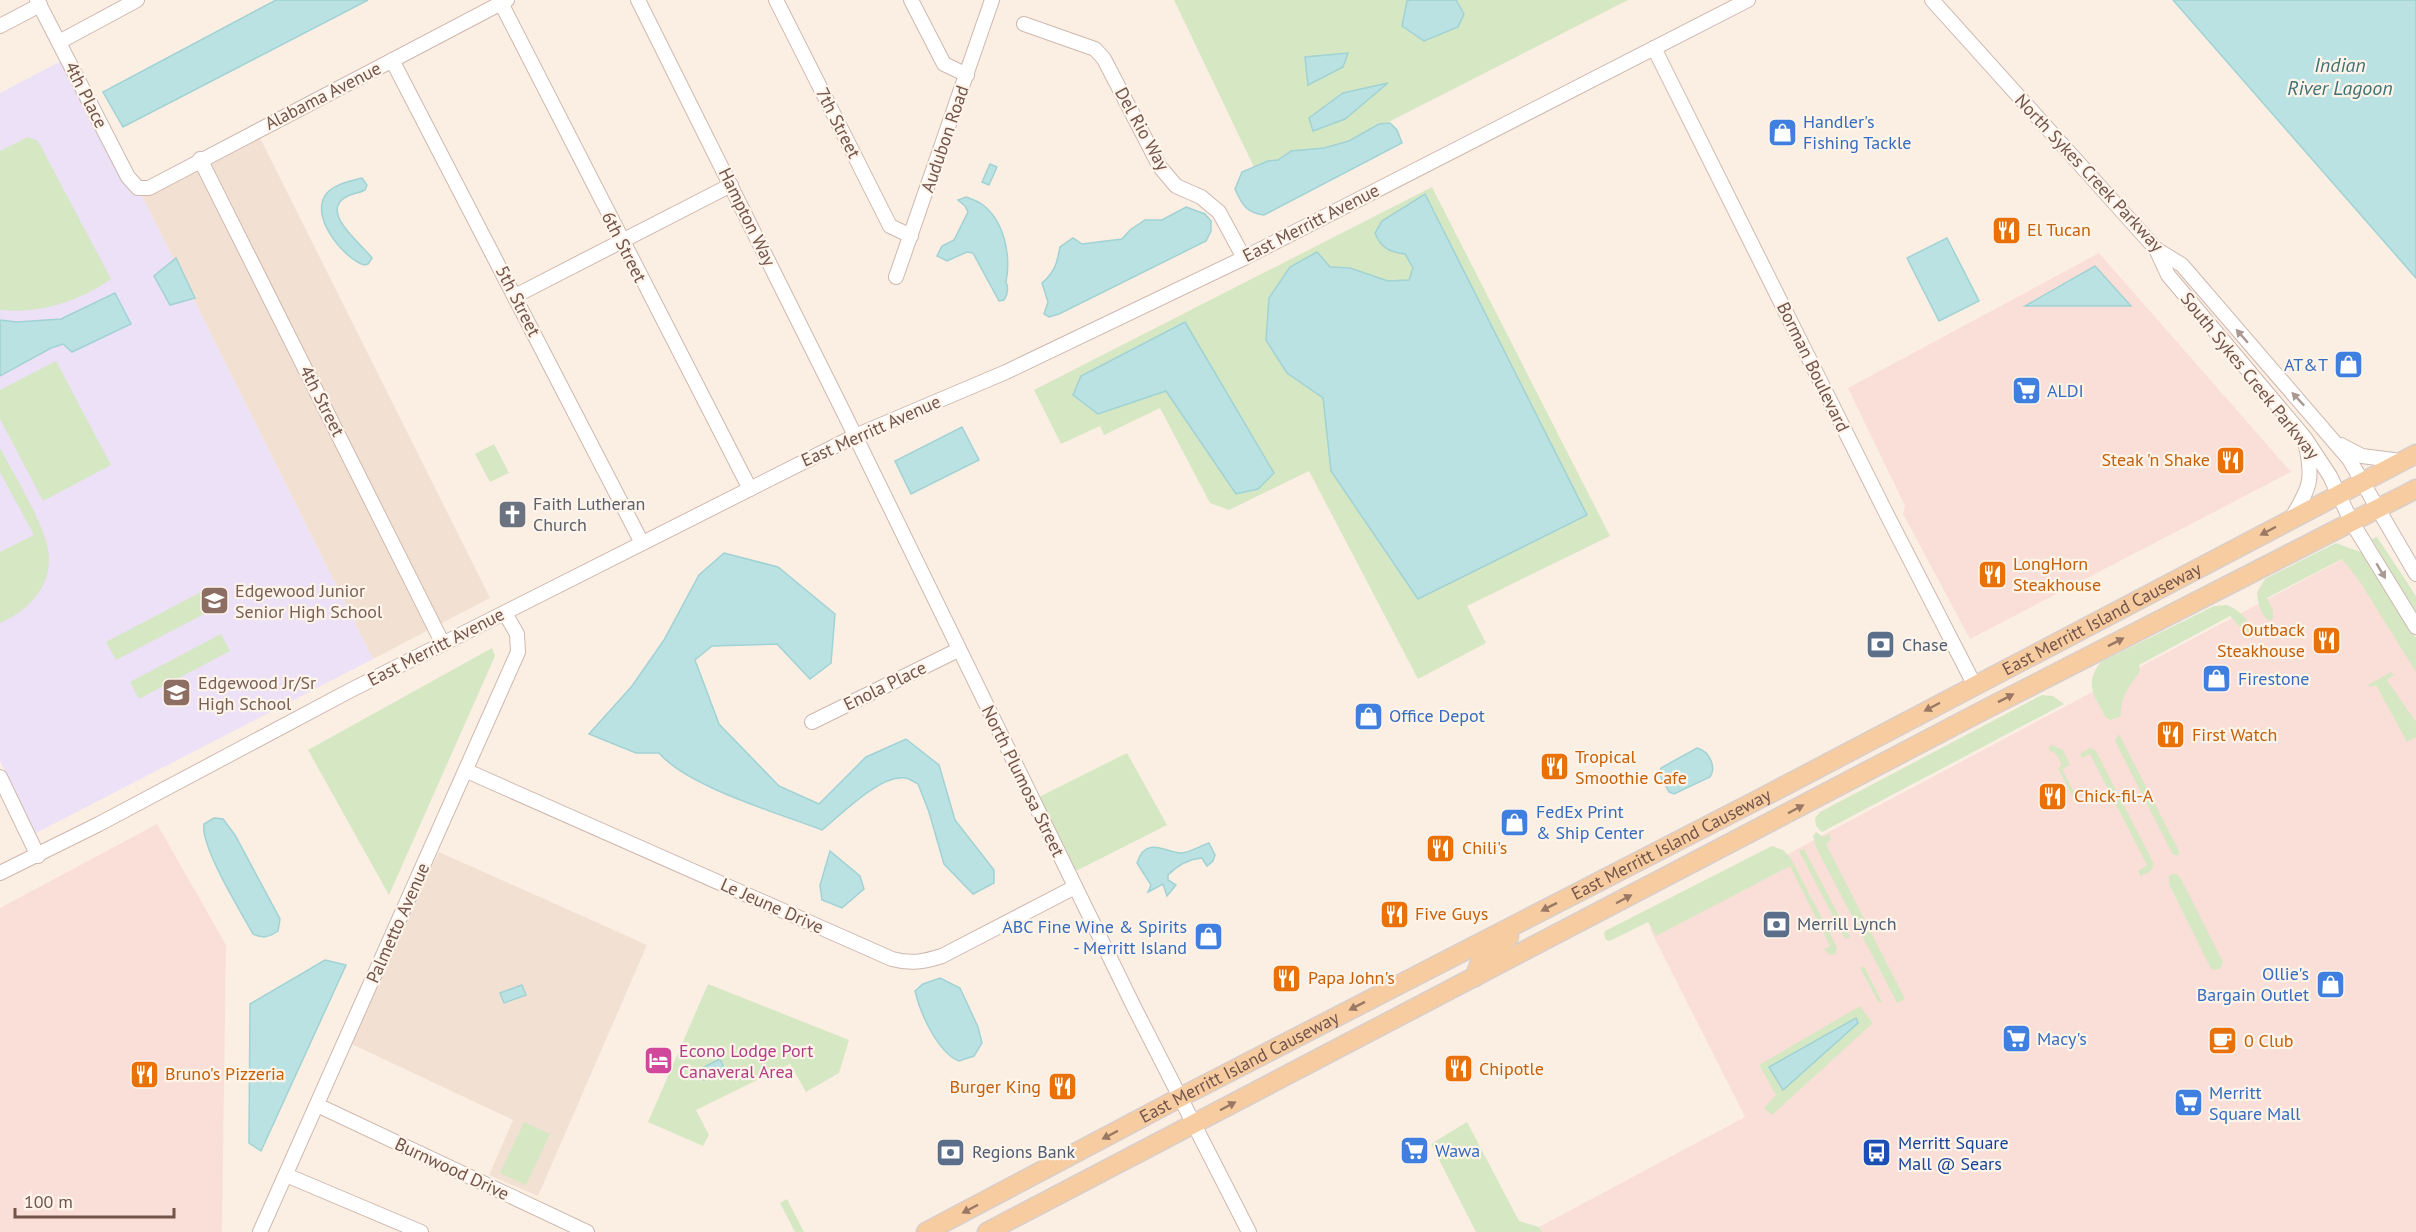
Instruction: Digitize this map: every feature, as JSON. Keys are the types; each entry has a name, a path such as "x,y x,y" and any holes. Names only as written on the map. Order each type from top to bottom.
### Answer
{"main road":[{"name":"East Merritt Island Causeway","path":"926,1232 2409,458"},
{"name":"East Merritt Island Causeway","path":"987,1232 2064,668 2416,489"},
{"path":"2064,668 2079,644 2092,632 2145,596"},
{"path":"1925,741 1968,708 1973,698 1974,684"},
{"path":"1475,977 1480,962 1488,953 1503,943 1527,919"},
{"path":"1390,1022 1437,985 1446,973 1447,960"}],"street":[{"path":"59,42 137,0"},
{"name":"Hampton Way","path":"638,0 855,436"},
{"name":"7th Street","path":"776,0 890,226 911,236"},
{"path":"911,0 944,64 967,75"},
{"name":"Audubon Road","path":"896,277 993,0"},
{"name":"East Merritt Avenue","path":"0,873 38,856 443,644 855,436 1006,372 1244,258 1748,0"},
{"name":"North Sykes Creek Parkway","path":"1932,0 2156,249 2182,265 2336,442 2363,482"},
{"name":"Alabama Avenue","path":"138,188 149,188 200,159 504,2"},
{"name":"6th Street","path":"504,2 621,240 750,489"},
{"path":"0,26 39,3"},
{"name":"4th Place","path":"39,3 128,177 138,188"},
{"name":"Del Rio Way","path":"1024,24 1095,49 1104,59 1160,167 1176,186 1201,197 1219,212 1244,258"},
{"name":"Borman Boulevard","path":"1654,48 1974,684"},
{"name":"5th Street","path":"393,60 642,543"},
{"name":"4th Street","path":"200,159 443,644"},
{"path":"515,296 731,185"},
{"name":"South Sykes Creek Parkway","path":"2156,249 2168,275 2305,438 2330,476 2351,521 2416,627"},
{"name":"North Plumosa Street","path":"855,436 1134,1008 1249,1232"},
{"path":"2291,519 2310,483 2310,465 2305,438"},
{"path":"2336,442 2362,456 2409,458"},
{"path":"2363,482 2416,574"},
{"name":"Palmetto Avenue","path":"260,1232 518,652 517,634 505,613"},
{"name":"Enola Place","path":"812,722 958,650"},
{"name":"Le Jeune Drive","path":"467,771 892,959 908,964 942,956 1075,887"},
{"path":"0,777 38,856"},
{"name":"Burnwood Drive","path":"317,1105 561,1227 587,1232"},
{"path":"286,1176 421,1232"}],"shaded area":[{"path":"67,58 138,188 373,659 36,833 0,761 0,93"},
{"path":"256,130 490,598 373,659 138,188"},
{"path":"2099,253 2291,472 1970,639 1903,514 1905,506 1848,388"},
{"path":"2345,558 2416,661 2416,1232 1542,1232 1539,1227 1745,1117 1650,929"},
{"path":"157,824 226,945 222,1232 0,1232 0,908"},
{"path":"439,852 647,945 538,1196 489,1175 513,1120 345,1041"}],"green space":[{"path":"1174,0 1628,0 1263,186"},
{"path":"28,137 38,141 111,279 85,294 58,305 30,310 0,310 0,151"},
{"path":"1432,187 1610,536 1467,606 1486,643 1418,679 1309,471 1229,510 1210,503 1160,408 1104,435 1100,426 1061,444 1034,390"},
{"path":"56,361 111,465 43,501 0,419 0,390"},
{"path":"494,444 509,473 490,482 475,454"},
{"path":"0,448 37,517 49,557 46,579 35,598 19,612 0,623 0,552 34,535 0,472"},
{"path":"2377,537 2416,596 2416,617 2372,539"},
{"path":"2336,543 2363,553 2416,638 2416,672 2360,582 2342,559 2267,598 2273,610 2273,619 2270,621 2264,616 2257,592 2265,579"},
{"path":"201,592 210,611 116,660 106,642"},
{"path":"2227,605 2245,618 2250,625 2249,633 2246,634 2230,616 2139,665 2140,671 2124,697 2121,716 2111,720 2106,718 2092,684 2101,662 2214,606"},
{"path":"221,634 230,651 139,699 130,682"},
{"path":"492,648 495,656 389,895 308,750"},
{"path":"2391,672 2394,675 2387,680 2416,722 2416,737 2407,742 2376,685 2371,687 2368,685"},
{"path":"2042,695 2053,696 2064,704 1822,832 1816,826 1815,818 1820,812"},
{"path":"2119,734 2179,855 2173,855 2116,743 2115,740"},
{"path":"2052,745 2063,750 2070,765 2062,769 2079,802 2076,804 2058,768 2062,765 2056,754 2049,750"},
{"path":"2090,748 2096,751 2154,864 2151,871 2141,876 2138,871 2147,865 2090,754 2082,758 2080,754"},
{"path":"1127,753 1167,825 1074,872 1037,798"},
{"path":"1816,832 1823,837 1829,834 1831,840 1826,844 1905,999 1897,1003 1816,847 1813,836"},
{"path":"1772,846 1783,850 1790,857 1837,947 1836,954 1829,955 1824,949 1830,946 1790,866 1656,936 1648,922 1610,941 1606,940 1605,931"},
{"path":"1804,849 1850,937 1845,939 1799,851"},
{"path":"2177,874 2181,879 2223,962 2220,969 2212,970 2210,967 2169,884 2169,876"},
{"path":"1864,966 1882,1002 1879,1003 1860,968"},
{"path":"708,984 849,1040 839,1073 806,1092 790,1064 696,1110 709,1135 703,1146 648,1122"},
{"path":"1860,1006 1873,1023 1772,1115 1764,1108 1776,1095 1759,1065"},
{"path":"524,1122 550,1134 526,1185 500,1173"},
{"path":"1467,1122 1519,1221 1539,1227 1542,1232 1476,1232 1431,1144"},
{"path":"787,1199 804,1232 795,1232 780,1203"}],"water":[{"path":"276,0 368,0 123,127 103,92"},
{"path":"1456,0 1464,14 1458,27 1424,41 1402,26 1407,1"},
{"name":"Indian River Lagoon","path":"2173,0 2416,0 2416,278"},
{"path":"1348,53 1343,67 1308,85 1305,57"},
{"path":"1388,83 1345,119 1313,131 1309,118 1343,93"},
{"path":"1390,123 1397,130 1402,143 1264,215 1253,212 1240,200 1235,189 1242,172 1268,161 1278,160 1291,151 1324,148 1349,141 1379,124"},
{"path":"990,164 997,167 989,185 982,182"},
{"path":"362,178 367,185 365,190 343,199 338,206 338,213 347,230 372,258 368,264 364,265 338,245 330,235 322,213 322,202 330,190 343,183"},
{"path":"1425,194 1587,515 1418,599 1331,471 1323,398 1287,373 1266,340 1269,298 1290,267 1317,252 1330,267 1350,268 1388,281 1409,280 1413,268 1405,254 1386,248 1375,233 1382,221"},
{"path":"966,197 977,201 991,212 1005,240 1008,291 1004,300 999,301 973,253 967,252 947,261 937,256 942,246 954,240 968,212 958,200"},
{"path":"1186,207 1205,214 1211,221 1211,231 1206,241 1059,314 1049,317 1044,314 1048,302 1042,283 1055,267 1060,247 1073,238 1082,244 1122,239 1130,230 1145,220 1162,220"},
{"path":"1947,238 1979,301 1939,321 1907,258"},
{"path":"176,258 195,298 170,305 154,276"},
{"path":"2095,266 2131,306 2025,306"},
{"path":"115,293 131,324 72,352 63,344 51,348 0,376 0,320 17,322 61,319"},
{"path":"1185,322 1274,473 1258,489 1236,494 1166,391 1098,414 1073,395 1081,376"},
{"path":"962,427 979,460 911,494 895,461"},
{"path":"724,553 778,567 835,614 831,663 810,679 777,644 712,646 695,660 719,724 779,786 819,804 866,757 906,739 939,765 955,820 994,870 994,883 973,894 944,864 929,812 918,784 908,779 895,779 872,789 822,830 712,788 691,777 659,753 636,753 589,734 632,686 664,640 699,575"},
{"path":"1697,748 1705,752 1711,760 1713,769 1710,777 1674,794 1669,792 1659,774 1661,768"},
{"path":"214,818 223,819 235,835 280,919 278,931 272,935 263,937 253,934 222,879 204,834 204,824"},
{"path":"1209,843 1215,855 1213,861 1207,866 1202,858 1187,861 1168,875 1168,880 1176,885 1167,896 1163,884 1148,892 1151,885 1137,863 1146,849 1152,847 1182,853"},
{"path":"830,851 860,876 864,889 842,908 822,900 820,885"},
{"path":"325,960 346,965 261,1151 249,1143 250,1004"},
{"path":"940,978 960,988 978,1027 982,1043 974,1056 959,1061 951,1057 937,1041 921,1010 915,991 923,984"},
{"path":"522,985 526,995 504,1003 500,993"},
{"path":"1856,1018 1858,1023 1783,1090 1769,1067"},
{"path":"720,1059 725,1070 704,1080 698,1070"}],"place":[{"name":"Handler's Fishing Tackle","path":"1782,132"},
{"name":"El Tucan","path":"2006,230"},
{"name":"AT&T","path":"2349,365"},
{"name":"ALDI","path":"2026,391"},
{"name":"Steak 'n Shake","path":"2231,460"},
{"name":"Faith Lutheran Church","path":"512,514"},
{"name":"LongHorn Steakhouse","path":"1992,574"},
{"name":"Edgewood Junior Senior High School","path":"214,601"},
{"name":"Outback Steakhouse","path":"2326,640"},
{"name":"Chase","path":"1881,645"},
{"name":"Firestone","path":"2217,679"},
{"name":"Edgewood Jr/Sr High School","path":"177,693"},
{"name":"Office Depot","path":"1368,716"},
{"name":"First Watch","path":"2171,735"},
{"name":"Tropical Smoothie Cafe","path":"1554,767"},
{"name":"Chick-fil-A","path":"2053,796"},
{"name":"FedEx Print & Ship Center","path":"1515,822"},
{"name":"Chili's","path":"1441,848"},
{"name":"Five Guys","path":"1394,914"},
{"name":"Merrill Lynch","path":"1776,924"},
{"name":"ABC Fine Wine & Spirits - Merritt Island","path":"1208,937"},
{"name":"Papa John's","path":"1287,978"},
{"name":"Ollie's Bargain Outlet","path":"2330,984"},
{"name":"Macy's","path":"2016,1039"},
{"name":"0 Club","path":"2223,1041"},
{"name":"Econo Lodge Port Canaveral Area","path":"658,1061"},
{"name":"Chipotle","path":"1458,1069"},
{"name":"Bruno's Pizzeria","path":"144,1074"},
{"name":"Burger King","path":"1062,1087"},
{"name":"Merritt Square Mall","path":"2188,1103"},
{"name":"Wawa","path":"1414,1151"},
{"name":"Regions Bank","path":"951,1152"},
{"name":"Merritt Square Mall @ Sears","path":"1877,1153"}]}
